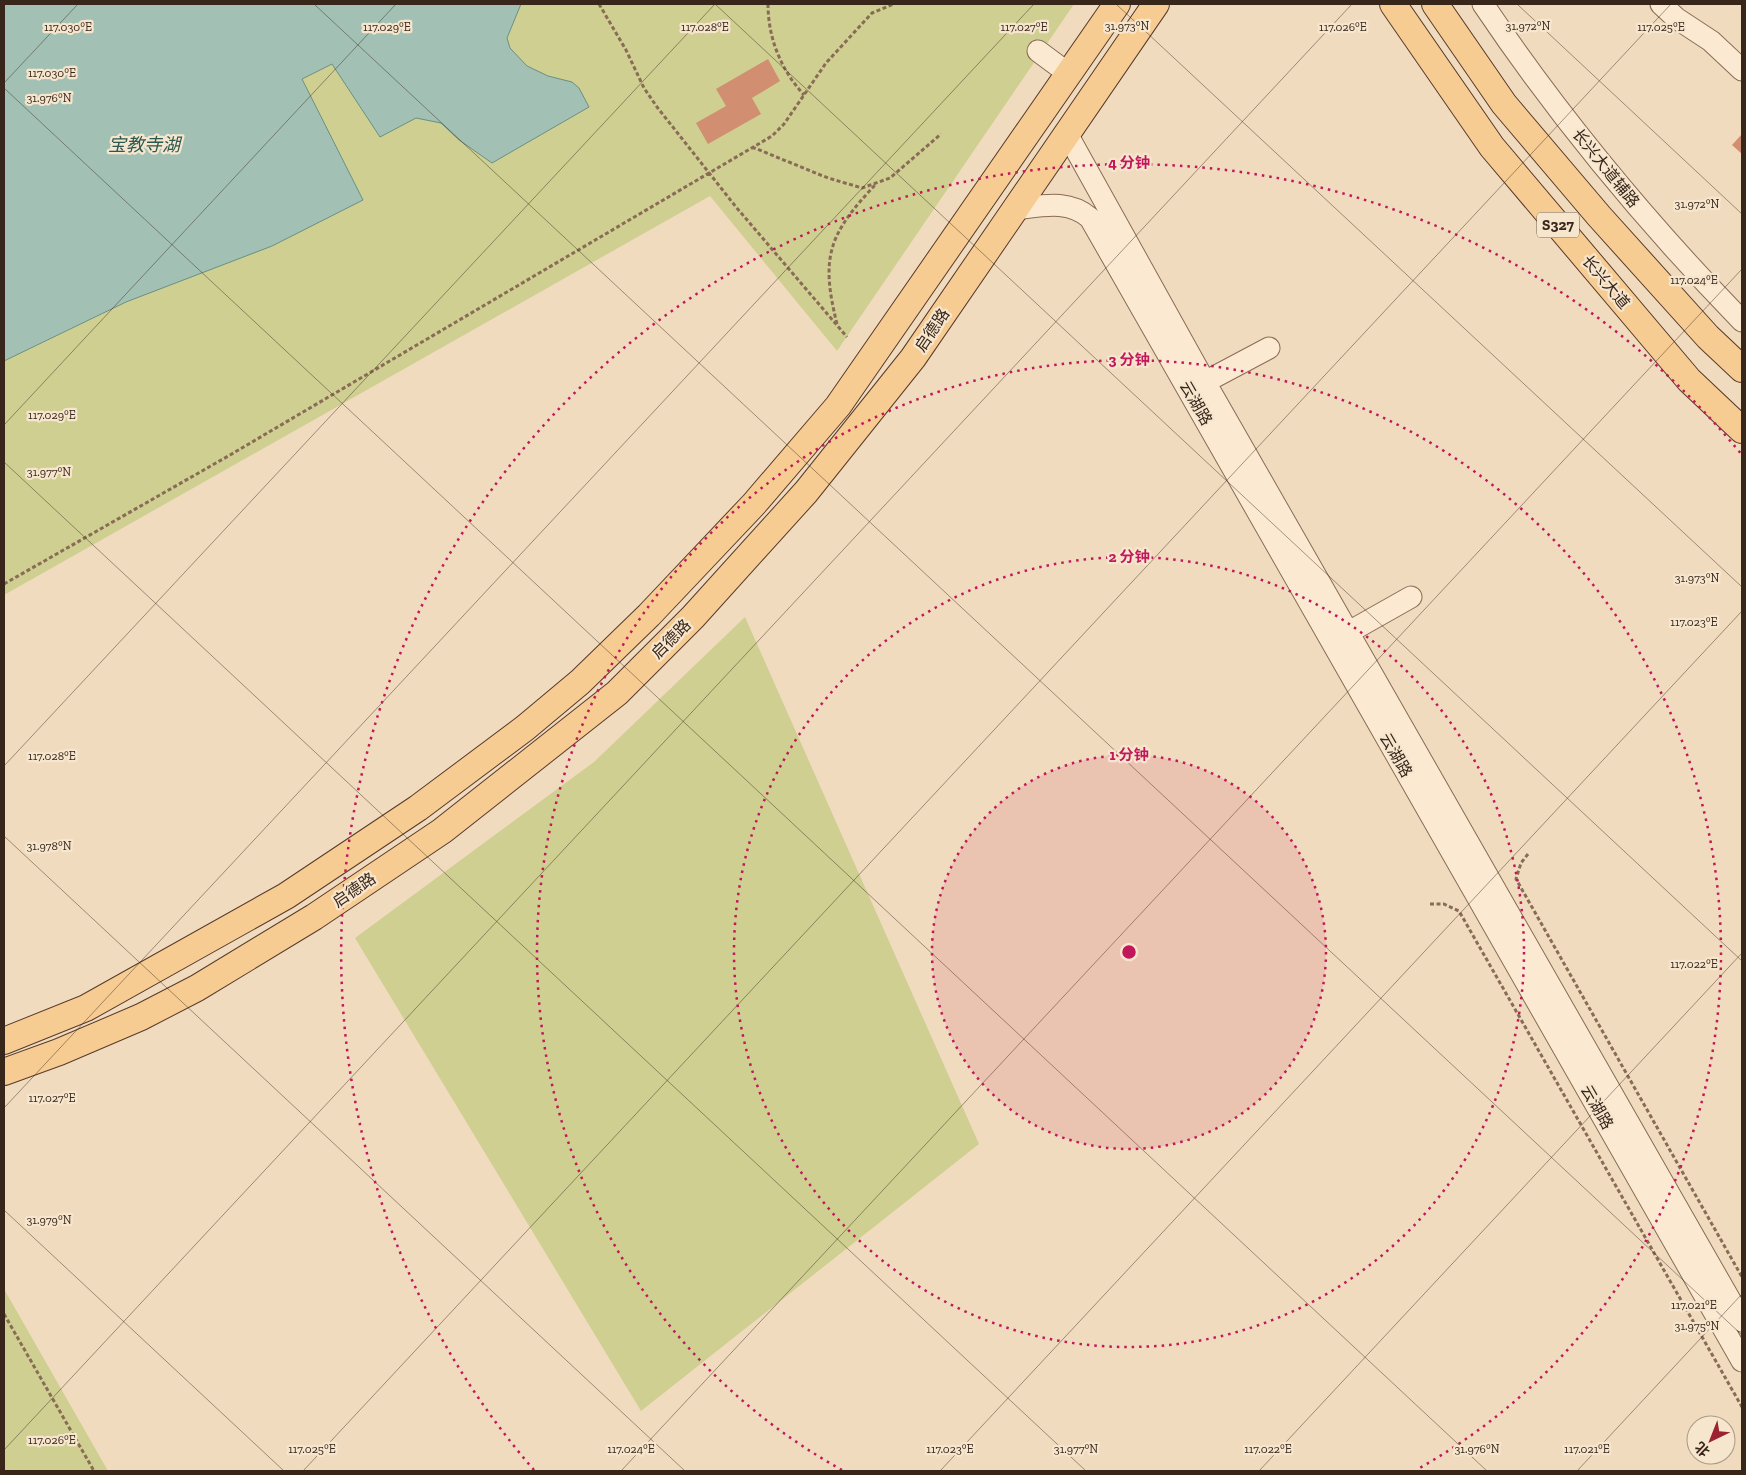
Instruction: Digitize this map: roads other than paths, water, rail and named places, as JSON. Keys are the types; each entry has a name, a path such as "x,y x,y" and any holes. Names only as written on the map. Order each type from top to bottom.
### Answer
{"main road":[{"name":"启德路","path":"4,1042 86,1008 286,896 418,808 525,728 580,682 649,615 754,504 838,406 1117,4"},
{"name":"启德路","path":"4,1072 52,1055 141,1017 197,988 314,917 442,831 616,693 693,616 806,492 913,358 1066,132 1156,4"},
{"name":"长兴大道","path":"1392,4 1492,147 1689,380 1742,430"},
{"name":"S327","path":"1435,4 1504,104 1606,223 1708,336 1742,369"},
{"path":"41,1027 52,1055"}],"street":[{"name":"长兴大道辅路","path":"1483,4 1603,167 1701,279 1742,322"},
{"path":"1676,8 1742,70"},
{"path":"1038,51 1068,74"},
{"name":"云湖路","path":"1066,132 1205,382 1742,1321"},
{"name":"云湖路","path":"1015,209 1068,205 1083,212 1090,218 1742,1361"},
{"path":"1205,382 1269,348"},
{"path":"1348,632 1411,597"}],"water":[{"name":"宝教寺湖","path":"4,4 521,4 507,38 510,48 527,66 548,76 572,82 579,88 589,107 492,163 459,140 441,123 416,118 380,137 332,64 302,79 363,200 272,246 126,302 4,361"}]}
